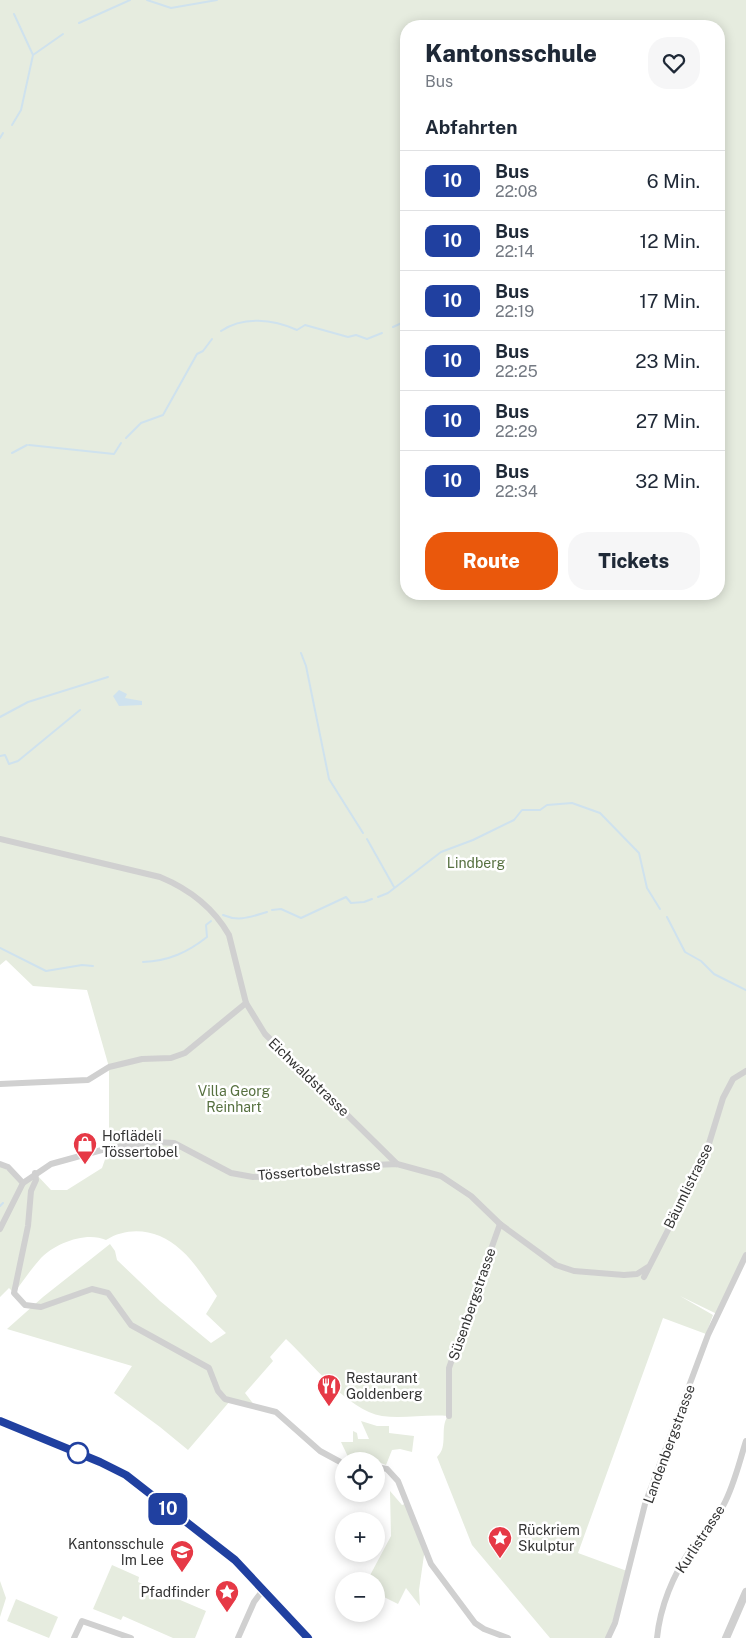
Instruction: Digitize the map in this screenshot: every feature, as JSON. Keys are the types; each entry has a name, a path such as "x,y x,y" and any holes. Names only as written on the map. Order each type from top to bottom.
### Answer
{"street":[{"name":"Eichwaldstrasse","path":"0,840 160,877 181,886 204,903 229,935 246,1003 265,1034 397,1164"},
{"path":"4,1083 38,1084 88,1080 109,1066 142,1060 170,1058 185,1053 246,1003"},
{"name":"Bäumlistrasse","path":"644,1277 695,1177 730,1083 746,1071"},
{"name":"Tössertobelstrasse","path":"0,1229 23,1184 35,1173 51,1164 109,1148 155,1142 174,1143 231,1173 253,1177 287,1176 328,1167 397,1164 441,1176 472,1196 500,1224 556,1265 574,1271 624,1275 637,1274 648,1267"},
{"path":"0,1164 8,1167 23,1184"},
{"path":"35,1173 36,1180 31,1191 28,1226 14,1293 25,1305 41,1307 92,1289 100,1289 108,1293 131,1325 209,1368 218,1391 225,1399 276,1412 320,1451 335,1459"},
{"name":"Süsenbergstrasse","path":"449,1416 449,1368 500,1224"},
{"name":"Landenbergstrasse","path":"608,1638 615,1623 622,1590 644,1515 645,1504 708,1334 746,1255"},
{"path":"0,1421 100,1462 126,1475 235,1560 308,1638"},
{"name":"Kurlistrasse","path":"657,1638 662,1613 674,1580 692,1548 723,1506 733,1484 746,1443"},
{"path":"385,1469 398,1481 437,1576 460,1601 475,1623 484,1629 508,1638"},
{"path":"238,1638 254,1602 263,1590"},
{"path":"726,1638 746,1592"},
{"path":"74,1638 82,1620 131,1638"}],"green space":[{"name":"Lindberg","path":"0,0 746,0 746,1255 717,1314 680,1296 713,1315 706,1334 663,1318 578,1553 627,1571 608,1638 550,1638 472,1545 437,1457 443,1448 444,1426 448,1416 390,1417 369,1412 343,1395 286,1339 270,1357 273,1361 245,1393 255,1406 230,1401 188,1450 114,1393 132,1366 7,1329 43,1297 110,1244 115,1251 117,1260 160,1301 211,1343 226,1333 206,1314 217,1296 196,1266 173,1243 145,1232 125,1232 106,1240 90,1237 63,1243 41,1258 14,1293 9,1288 0,1297 0,1164 23,1183 35,1173 51,1190 67,1190 102,1168 109,1148 109,1067 87,990 33,986 6,960 0,965"},
{"path":"361,1421 377,1426 389,1426 389,1433 414,1436 412,1452 400,1449 392,1450 386,1465 385,1452 346,1452 341,1442 353,1442 353,1431 357,1433 358,1439 369,1439"},
{"path":"390,1491 402,1505 408,1503 425,1548 419,1590 420,1606 406,1588 398,1604 385,1598 385,1572 372,1572 377,1562 385,1562 385,1547 391,1536"},
{"path":"112,1565 139,1577 138,1582 206,1611 195,1638 173,1638 123,1616 121,1620 93,1609"},
{"path":"0,1581 6,1598 0,1617"},
{"path":"16,1599 58,1617 49,1638 7,1621"}],"water":[{"path":"119,690 127,694 125,698 142,701 142,705 119,706 113,696"}],"waterway":[{"path":"79,23 130,0"},
{"path":"147,0 171,8 217,0"},
{"path":"14,14 33,55"},
{"path":"12,125 21,110 33,55 63,34"},
{"path":"0,138 3,133"},
{"path":"221,331 239,323 258,321 278,323 297,330 305,325 348,337 356,335 367,339 382,333"},
{"path":"393,327 400,324"},
{"path":"126,438 141,423 163,415 197,354 203,351 212,339"},
{"path":"29,445 114,454 121,443"},
{"path":"12,453 27,445"},
{"path":"301,653 306,666 329,779 363,833"},
{"path":"0,717 28,702 108,677"},
{"path":"0,756 5,755 9,764 18,761 80,710"},
{"path":"378,897 388,893 441,852 473,840 514,820 522,810 540,810 547,805 572,803 600,813 639,853 647,888 660,909"},
{"path":"367,839 394,887"},
{"path":"272,910 281,909 301,918 346,897 351,903 372,899"},
{"path":"223,915 239,918 267,912"},
{"path":"667,917 685,952 701,961 714,974 746,990"},
{"path":"143,962 170,958 193,947 207,937 206,925 211,921"},
{"path":"0,948 46,971 82,965 93,966"},
{"path":"0,1206 3,1203"}],"bus line":[{"name":"10","path":"0,1421 100,1462 126,1475 235,1560 308,1638"}],"place":[{"name":"Hoflädeli Tössertobel","path":"85,1165"},
{"name":"Restaurant Goldenberg","path":"329,1407"},
{"name":"Rückriem Skulptur","path":"500,1559"},
{"name":"Kantonsschule Im Lee","path":"182,1573"},
{"name":"Pfadfinder","path":"227,1613"}],"park label":[{"name":"Villa Georg Reinhart","path":"234,1100"}]}
